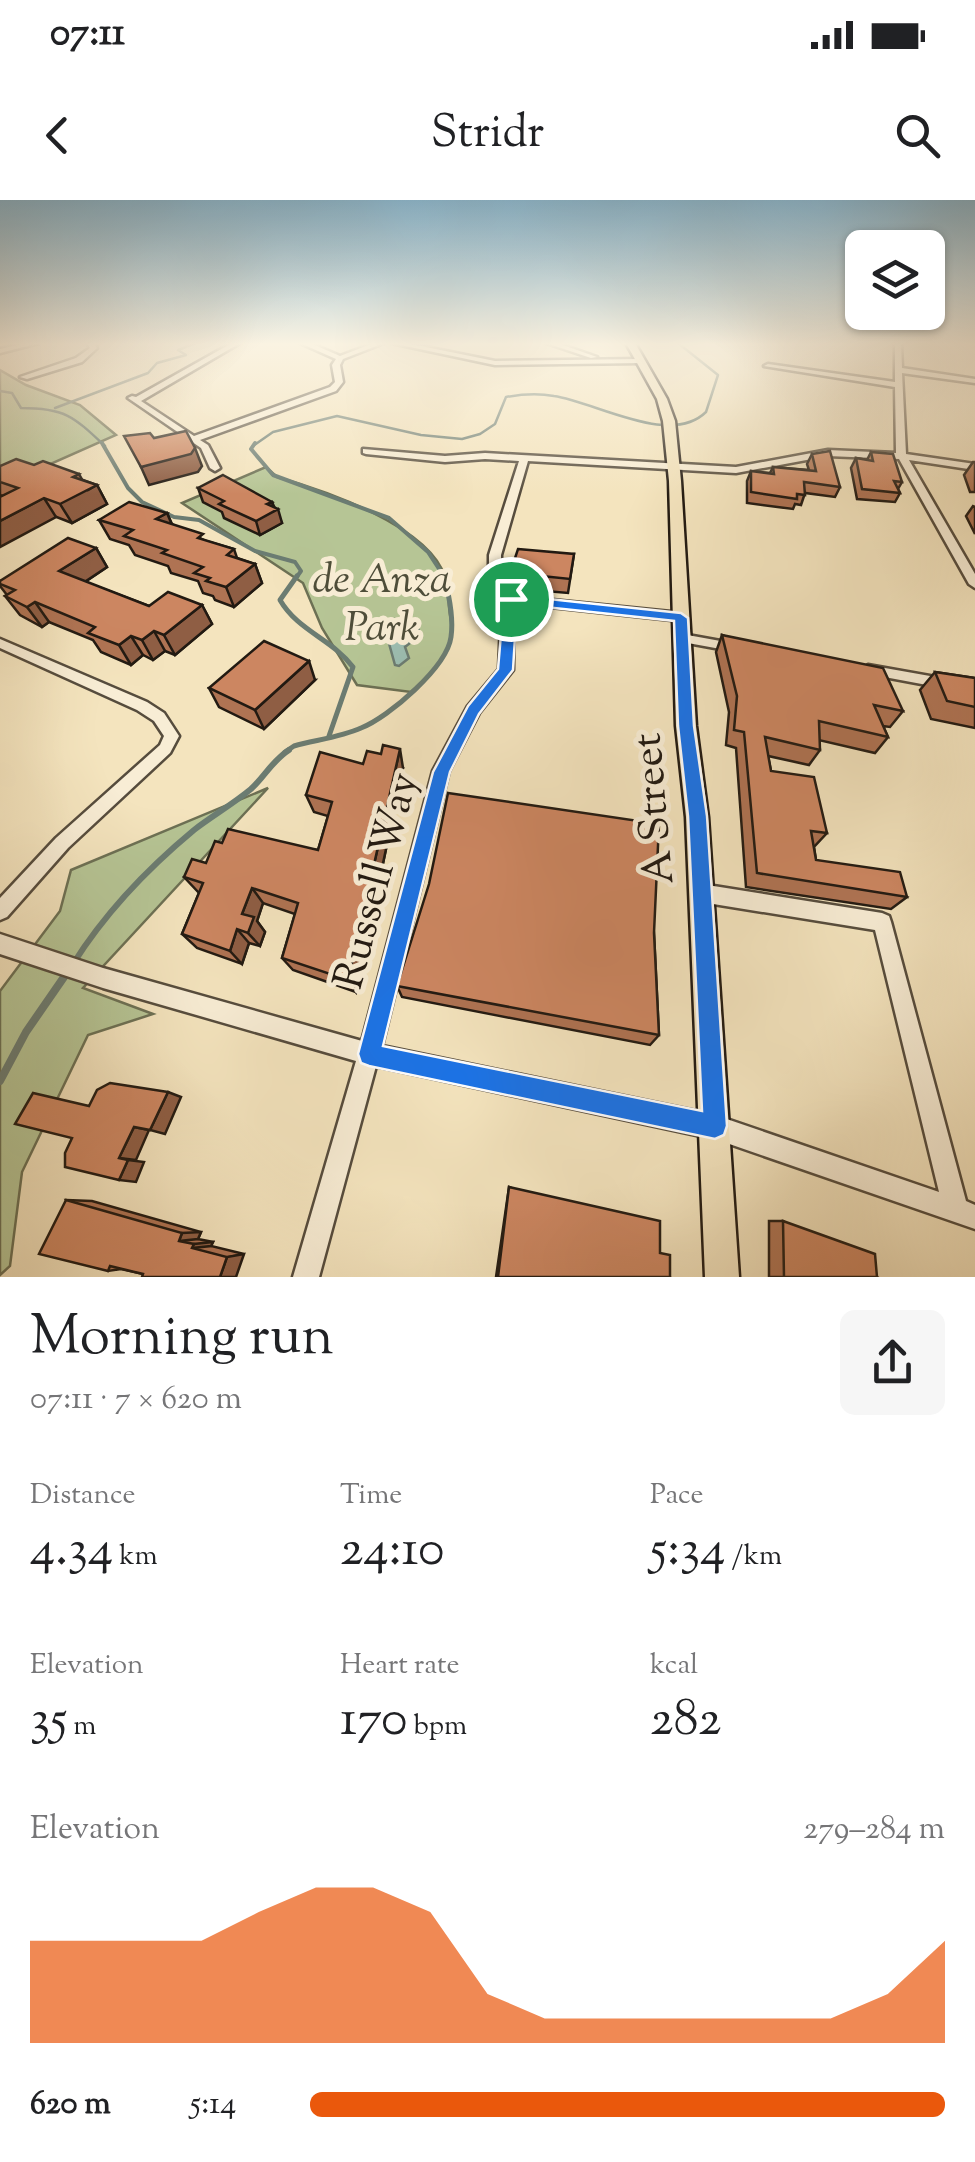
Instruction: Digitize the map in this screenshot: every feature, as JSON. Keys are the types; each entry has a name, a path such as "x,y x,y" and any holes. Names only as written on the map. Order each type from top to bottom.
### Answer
{"main road":[{"name":"A Street","path":"659,393 671,438 686,726 698,816 722,1277"}],"street":[{"path":"145,393 135,399 205,447 215,468"},
{"path":"193,439 321,393"},
{"path":"898,393 903,458 975,584"},
{"path":"366,451 445,459 524,458 745,470 830,453 975,467"},
{"name":"Russell Way","path":"306,1277 369,1054 441,772 473,710 506,670 508,599 495,575 495,555 524,458"},
{"path":"508,599 682,628 749,650"},
{"path":"0,644 142,706 159,717 172,736 164,748 62,842 0,911"},
{"path":"856,668 975,689"},
{"path":"702,893 882,922 965,1214"},
{"path":"0,944 103,978 369,1054 715,1126 965,1214"}],"green space":[{"path":"0,393 48,393 80,405 116,435 28,474 0,473"},
{"name":"de Anza Park","path":"266,467 277,477 346,501 397,526 435,559 447,586 451,638 436,667 411,692 357,685 322,628 303,583 182,503"},
{"path":"268,788 83,988 153,1014 88,1035 22,1172 10,1266 0,1275 0,991 60,911 71,870"}],"water":[{"path":"394,619 418,628 420,635 405,647 409,658 399,666 395,665 388,640 381,633 385,622"}],"building":[{"path":"186,431 195,448 191,454 141,467 124,436 150,433 154,438"},
{"path":"830,451 840,487 804,482 805,495 797,494 797,499 751,492 751,471 774,474 773,467 816,471 812,454"},
{"path":"871,452 893,454 902,482 894,481 900,493 862,489 856,458 873,461"},
{"path":"16,459 34,465 43,461 97,485 60,504 44,498 0,521 0,497 18,488 0,482 0,466"},
{"path":"223,475 278,509 256,521 219,504 224,501 198,488"},
{"path":"129,502 167,513 156,519 203,534 198,538 234,549 227,555 255,564 226,587 206,581 210,578 194,573 203,567 124,536 133,530 99,520"},
{"path":"68,538 96,548 59,571 149,606 168,592 202,605 164,635 154,631 142,640 131,636 119,645 88,633 95,627 35,602 27,607 5,596 15,590 0,581"},
{"path":"518,549 574,554 570,579 522,574 514,561"},
{"path":"722,635 883,668 903,711 874,705 888,737 819,721 820,750 765,737 771,771 814,777 827,833 811,831 816,860 900,872 907,897 757,873 744,732 734,730 737,696"},
{"path":"264,641 309,661 255,710 209,688"},
{"path":"935,672 975,678 975,707 947,701"},
{"path":"383,745 400,749 348,980 282,958 298,903 252,888 242,914 254,917 248,933 237,929 230,951 182,934 203,883 184,877 192,859 206,863 215,841 222,843 228,829 318,850 332,802 306,795 320,752 363,764 367,751 381,754"},
{"path":"448,793 659,824 654,933 659,1035 397,986 429,884"},
{"path":"110,1083 168,1092 150,1130 134,1127 119,1158 128,1160 119,1180 65,1167 65,1153 72,1138 15,1124 33,1093 89,1106 97,1090"},
{"path":"509,1187 660,1221 660,1253 670,1255 670,1277 498,1277"},
{"path":"66,1200 182,1233 179,1241 194,1244 192,1248 227,1257 220,1277 142,1277 143,1274 110,1266 108,1271 39,1254"},
{"path":"783,1221 875,1254 877,1277 784,1277"}],"waterway":[{"path":"12,393 21,408 68,416 102,443"},
{"path":"55,408 94,393"},
{"path":"253,446 273,432 337,416 421,435 462,439 495,424 506,397 524,395 548,395 632,419 673,425 691,422 706,412 712,393"},
{"path":"102,443 128,488 142,502 174,517 199,520 255,551 295,562 301,571 296,578"},
{"path":"253,446 251,449 273,475 389,518 428,552 444,577"},
{"path":"297,576 280,600 296,620 353,667 329,736"},
{"path":"285,752 373,722 428,676 451,637 444,577"},
{"path":"73,964 143,876 194,830 251,789 289,750"},
{"path":"62,980 67,973"},
{"path":"0,1081 26,1032 64,977"}],"route":[{"path":"511,599 681,618 686,726 698,816 715,1126 369,1054 441,772 473,710 506,670 511,599"}]}
